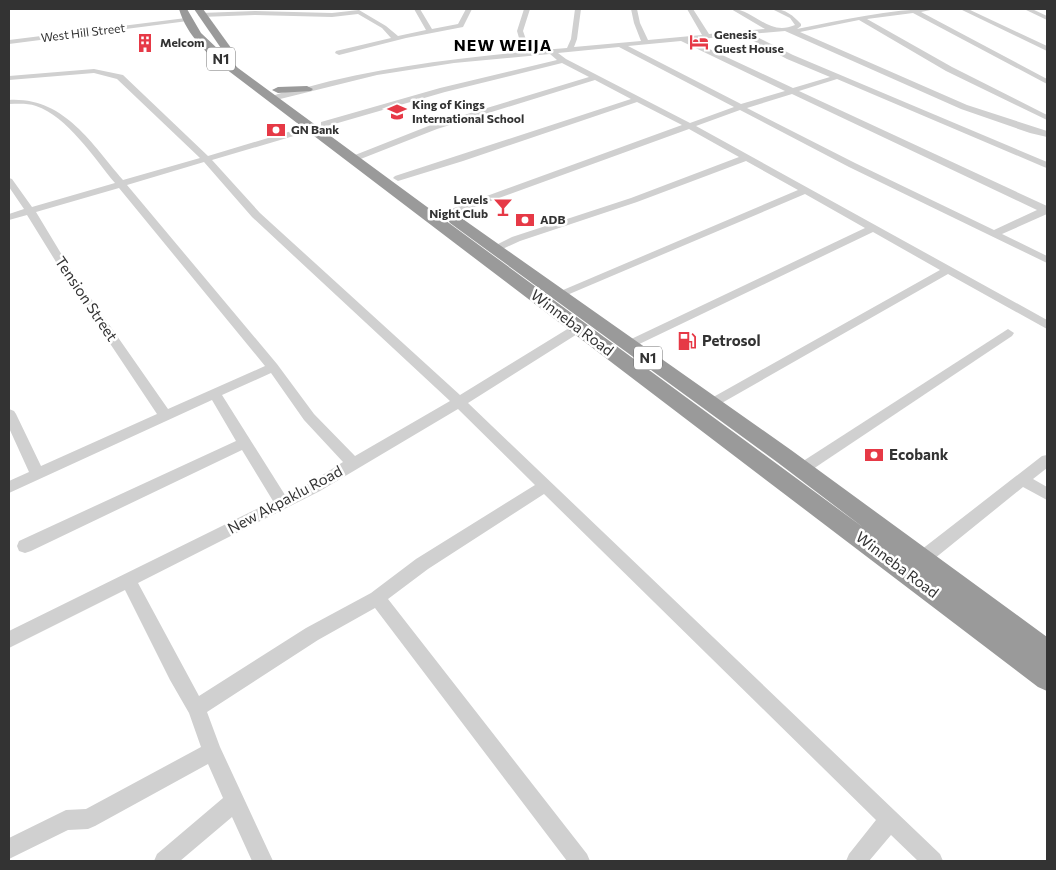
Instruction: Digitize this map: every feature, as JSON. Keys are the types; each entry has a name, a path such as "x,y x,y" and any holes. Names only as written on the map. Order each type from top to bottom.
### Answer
{"highway":[{"name":"Winneba Road","path":"175,9 178,15 185,15 214,54 240,65 290,96 318,126 578,328 1047,678"},
{"name":"Winneba Road","path":"201,12 240,65"},
{"name":"Winneba Road","path":"359,156 398,178 631,344 1047,652"}],"street":[{"path":"417,9 430,32"},
{"path":"339,53 462,26 469,9"},
{"path":"527,9 520,31 528,54"},
{"path":"569,51 574,39 578,9"},
{"path":"634,9 636,23 645,42"},
{"path":"690,9 707,37"},
{"path":"734,9 772,30"},
{"path":"775,9 792,17 799,23 798,26 789,30"},
{"path":"290,96 341,82 425,65 645,42 789,30 860,18 932,9"},
{"path":"963,9 1045,46"},
{"path":"1028,9 1047,18"},
{"path":"201,12 308,11 332,15 360,10 397,39"},
{"path":"914,11 1047,82"},
{"name":"West Hill Street","path":"9,42 185,15"},
{"path":"860,18 949,69 1047,118"},
{"path":"789,30 964,107 1047,134"},
{"path":"745,34 778,52 1047,165"},
{"path":"681,39 1047,210"},
{"path":"620,45 852,165 1047,260"},
{"path":"553,53 563,61 690,126 1047,324"},
{"path":"9,217 443,90 563,61"},
{"path":"9,78 94,71 120,77 206,159 256,215 459,402 932,861"},
{"path":"359,156 434,127 597,77"},
{"path":"447,214 742,107 837,77"},
{"path":"398,178 460,160 638,99"},
{"path":"9,102 31,102 58,112 121,184 273,366 309,417 353,463"},
{"path":"496,249 516,239 634,200 745,158"},
{"name":"Tension Street","path":"9,181 30,211 66,270 165,416"},
{"path":"560,295 805,191"},
{"path":"995,234 1047,210"},
{"path":"631,344 873,228"},
{"path":"713,404 948,270"},
{"name":"New Akpaklu Road","path":"9,640 129,582 315,487 353,463 432,419 578,328"},
{"path":"802,469 1008,333"},
{"path":"9,488 273,366"},
{"path":"214,393 282,504"},
{"path":"9,414 37,474"},
{"path":"25,546 244,443"},
{"path":"922,558 1047,460"},
{"path":"1022,480 1047,494"},
{"path":"196,708 312,634 377,598 422,564 546,486"},
{"path":"129,582 196,708 212,751 263,861"},
{"path":"377,598 580,861"},
{"path":"9,850 66,820 88,819 212,751"},
{"path":"164,861 235,800"},
{"path":"856,861 889,821"}],"place":[{"name":"Genesis Guest House","path":"699,42"},
{"name":"Melcom","path":"145,43"},
{"name":"King of Kings International School","path":"397,112"},
{"name":"GN Bank","path":"276,130"},
{"name":"Levels Night Club","path":"503,207"},
{"name":"ADB","path":"525,220"},
{"name":"Petrosol","path":"687,341"},
{"name":"Ecobank","path":"874,455"}],"district":[{"name":"NEW WEIJA","path":"503,45"}]}
